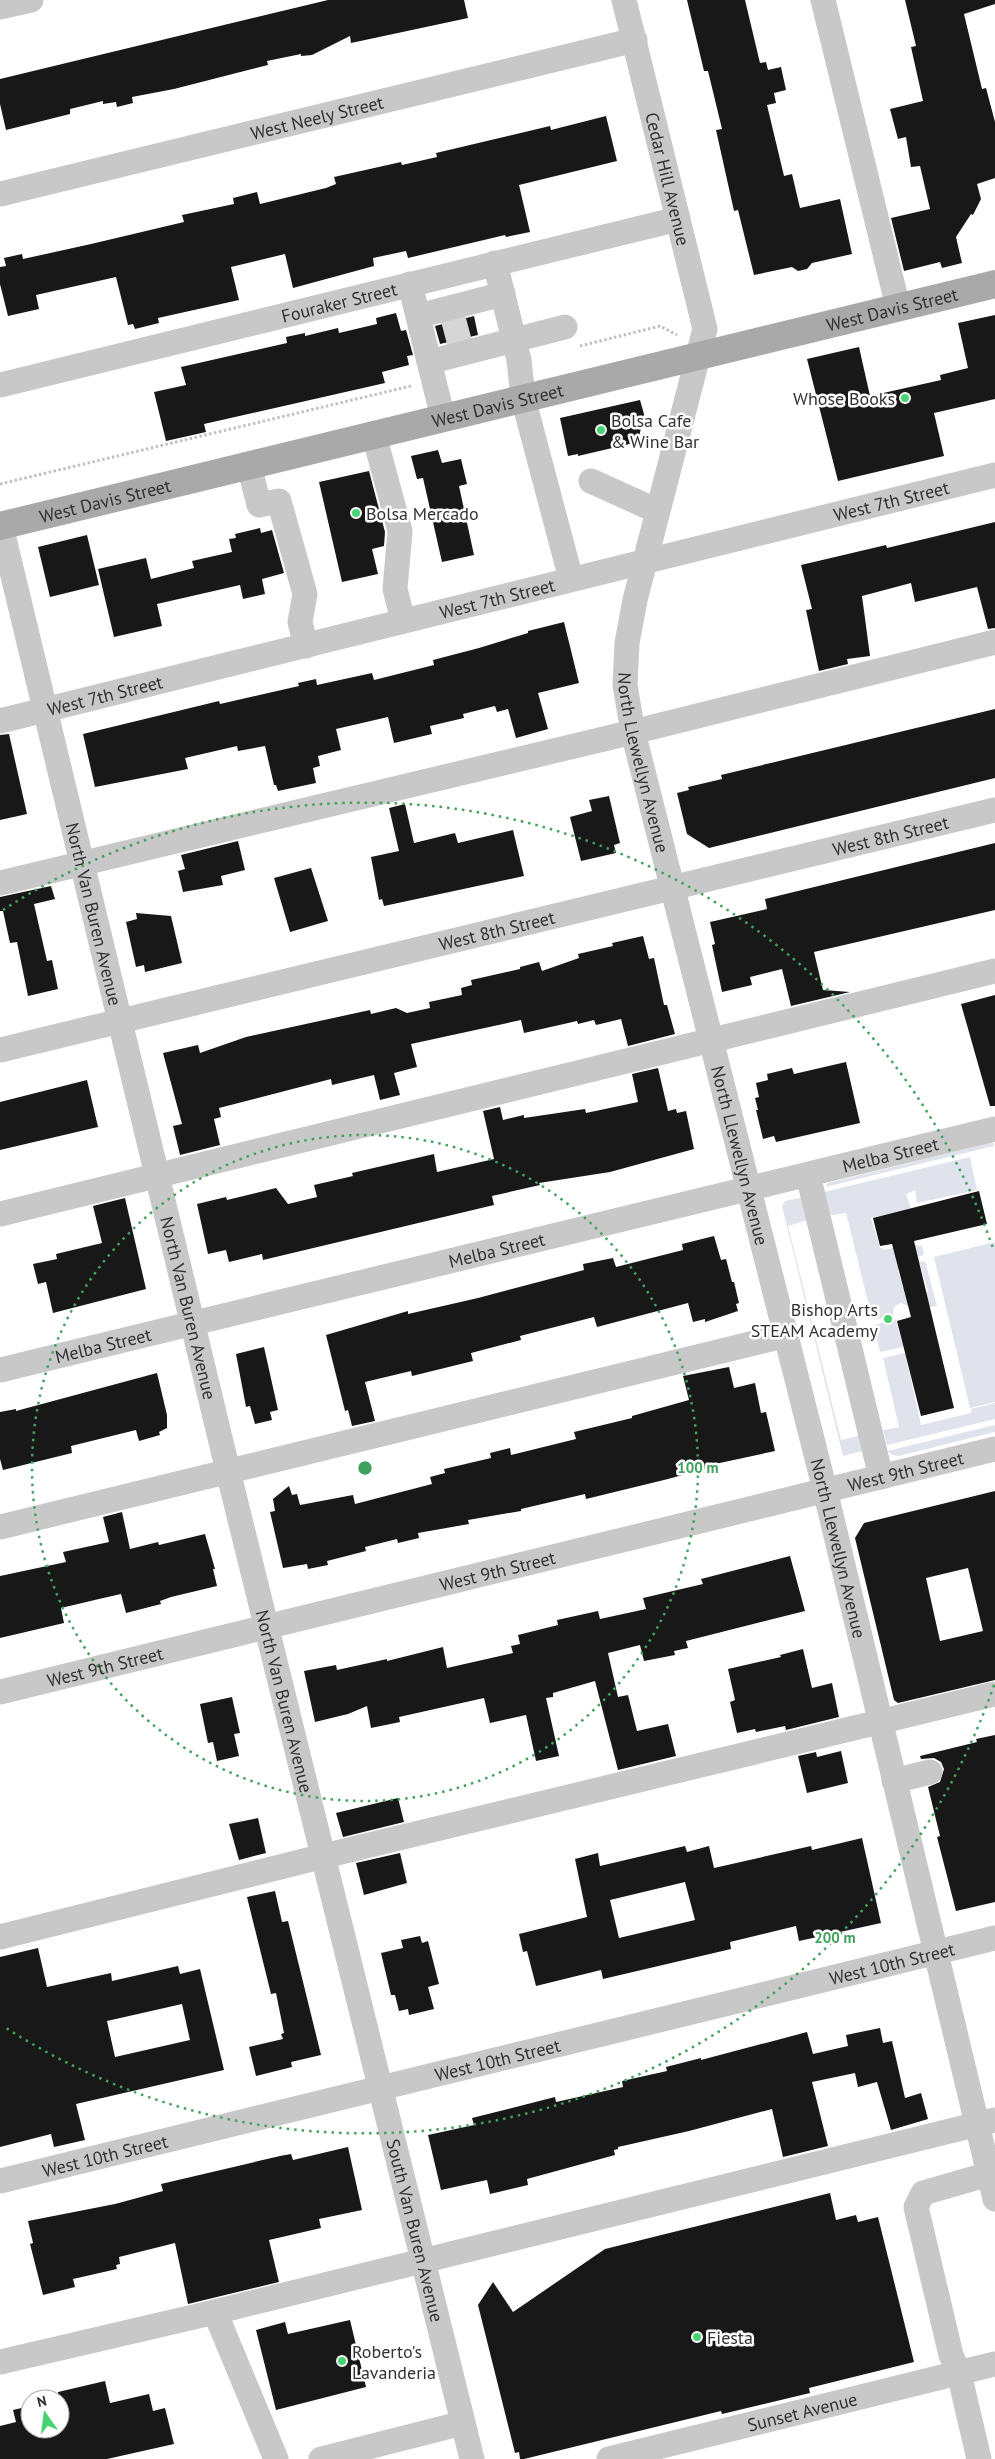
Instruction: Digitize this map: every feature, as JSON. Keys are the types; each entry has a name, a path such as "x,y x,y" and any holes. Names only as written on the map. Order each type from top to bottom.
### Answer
{"main road":[{"name":"West Davis Street","path":"0,526 995,284"}],"street":[{"path":"0,7 31,0"},
{"name":"Cedar Hill Avenue","path":"624,0 705,329 698,356"},
{"path":"823,0 898,307"},
{"name":"West Neely Street","path":"0,194 635,40"},
{"name":"Fouraker Street","path":"0,385 678,219"},
{"path":"495,263 519,360 523,398 571,579"},
{"path":"410,284 447,313 454,354 443,418"},
{"path":"447,313 503,294"},
{"path":"454,354 514,340 571,337"},
{"name":"North Llewellyn Avenue","path":"698,356 645,560 627,643 625,685 633,732 787,1336 935,1952 986,2122 989,2174 995,2199"},
{"path":"374,435 400,531 394,589 402,621"},
{"path":"249,465 259,505 279,501 305,594 300,622 306,646"},
{"name":"West 7th Street","path":"0,721 995,475"},
{"path":"591,481 657,511"},
{"name":"North Van Buren Avenue","path":"0,526 192,1324 268,1626 380,2088"},
{"path":"0,883 633,732 995,642"},
{"name":"West 8th Street","path":"0,1050 995,810"},
{"path":"0,1214 995,971"},
{"name":"Melba Street","path":"0,1370 995,1129"},
{"path":"808,1175 881,1477"},
{"path":"0,1528 787,1336"},
{"name":"West 9th Street","path":"0,1692 995,1449"},
{"path":"0,1936 995,1694"},
{"path":"894,1781 930,1772"},
{"name":"West 10th Street","path":"0,2181 995,1938"},
{"name":"South Van Buren Avenue","path":"380,2088 472,2459"},
{"path":"0,2362 215,2312 986,2122"},
{"path":"979,2459 959,2373 951,2355 916,2207 923,2193 989,2174"},
{"path":"215,2312 276,2459"},
{"name":"Sunset Avenue","path":"610,2459 995,2364"},
{"path":"322,2459 401,2449 463,2423"}],"path":[{"path":"571,337 660,326 678,335"},
{"path":"0,484 454,354"}],"shaded area":[{"path":"993,1142 994,1146 825,1187 828,1183"},
{"path":"970,1157 977,1190 917,1203 915,1190 906,1194 911,1209 871,1218 880,1248 883,1248 883,1250 911,1244 922,1246 924,1255 918,1257 920,1262 925,1261 937,1306 912,1311 911,1309 928,1291 920,1264 898,1270 903,1288 917,1285 919,1294 908,1306 901,1303 894,1307 893,1315 876,1319 872,1318 846,1213 830,1214 824,1192"},
{"path":"804,1197 808,1220 788,1226 841,1440 862,1435 866,1450 843,1456 782,1206 785,1201"},
{"path":"995,1242 995,1402 970,1408 934,1257"},
{"path":"896,1320 903,1347 880,1352 874,1327 877,1324"},
{"path":"905,1353 921,1425 971,1413 971,1409 995,1403 995,1419 887,1445 883,1430 899,1427 883,1358"},
{"path":"995,1425 995,1432 899,1456 892,1455 887,1451"}],"building":[{"path":"328,0 464,0 468,18 351,43 350,36 312,55 301,56 301,54 267,61 268,65 174,89 132,97 133,103 117,107 116,102 103,104 103,101 70,109 70,114 6,130 0,104 0,79"},
{"path":"687,0 745,0 760,63 766,62 768,70 781,67 786,90 774,93 776,103 767,105 784,176 792,174 800,208 840,199 852,254 812,263 807,269 798,271 792,267 754,275 738,210 734,211 716,130 722,129 708,71 704,71"},
{"path":"905,0 995,0 995,4 964,14 982,89 986,88 995,122 995,178 977,184 981,199 973,215 971,214 956,237 962,263 942,268 940,262 904,271 891,218 930,209 920,166 911,167 906,137 898,139 890,109 923,101 911,47 916,46"},
{"path":"606,116 617,161 519,185 530,232 506,237 505,235 408,258 406,251 373,258 374,266 293,288 285,254 231,267 239,300 158,318 159,323 135,329 133,324 128,325 116,277 36,295 39,309 8,316 0,284 0,267 6,266 4,258 22,254 23,259 91,244 184,222 182,215 234,204 233,198 257,192 260,204 326,188 336,184 334,177 401,162 402,165 437,157 436,153 550,126 551,130"},
{"path":"396,313 401,331 406,330 413,355 407,356 409,365 382,372 385,383 204,424 206,432 166,441 154,392 186,385 181,367 287,343 286,337 305,333 305,336 338,328 339,333 377,324 376,318"},
{"name":"Whose Books","path":"995,315 995,399 934,413 944,456 838,481 807,359 859,347 870,396 941,380 940,375 968,368 958,323"},
{"path":"474,316 478,335 440,344 435,326"},
{"name":"Bolsa Cafe & Wine Bar","path":"640,400 644,414 638,442 578,456 578,454 568,456 560,418"},
{"path":"438,450 442,463 461,459 467,484 459,486 474,555 442,562 423,478 417,479 411,456"},
{"name":"Bolsa Mercado","path":"369,471 385,532 384,546 372,549 378,574 342,582 319,482"},
{"path":"995,522 995,628 988,629 977,587 915,602 911,583 862,596 870,656 847,659 848,664 819,671 806,610 812,609 801,565 886,545 887,548"},
{"path":"260,528 261,533 272,530 284,573 262,579 265,594 243,599 240,585 157,604 162,626 114,637 98,569 146,558 151,579 194,568 192,561 232,552 229,539 236,538 235,534"},
{"path":"87,535 99,585 50,597 38,547"},
{"path":"564,622 579,683 538,693 548,729 516,738 508,709 497,712 495,706 463,714 464,718 430,726 432,734 394,743 388,717 336,729 341,750 318,756 320,766 313,768 316,783 278,791 276,785 274,785 265,746 238,751 237,746 185,758 188,769 95,787 83,734 219,701 220,704 299,686 298,683 316,679 317,685 372,673 374,680 434,665 433,660"},
{"path":"995,709 995,778 709,848 687,834 677,793 689,790 688,787 722,779 721,775"},
{"path":"9,734 27,814 0,820 0,735"},
{"path":"609,796 620,843 614,845 616,853 581,861 570,817 592,811 589,800"},
{"path":"405,804 414,843 455,833 458,843 513,830 524,876 384,906 382,899 379,900 371,857 399,851 389,808"},
{"path":"238,841 245,870 221,876 223,885 183,892 178,871 185,869 181,855"},
{"path":"995,843 995,910 814,952 823,990 850,992 791,1006 782,969 750,977 752,985 722,992 712,945 715,944 710,922 767,909 765,899"},
{"path":"311,868 328,921 290,932 274,878"},
{"path":"51,886 55,899 34,904 47,961 52,960 58,989 28,996 17,942 10,943 3,911 0,911 0,897"},
{"path":"136,913 171,916 182,963 145,972 144,965 136,967 126,922 137,919"},
{"path":"643,936 649,959 654,958 664,1005 667,1005 675,1034 628,1046 621,1019 596,1025 594,1020 578,1024 577,1021 524,1033 521,1020 411,1044 417,1067 394,1073 400,1095 380,1100 374,1075 332,1085 331,1079 219,1108 221,1117 214,1119 220,1145 180,1155 173,1126 182,1124 163,1053 198,1045 200,1053 246,1037 370,1010 371,1014 396,1008 407,1013 430,1008 429,1002 462,995 461,988 472,985 471,980 520,969 520,967 539,962 542,971 579,958 578,954 613,946 612,943"},
{"path":"995,995 995,1106 990,1106 961,1004"},
{"path":"846,1062 860,1123 776,1142 774,1136 763,1139 756,1110 758,1110 755,1098 759,1097 756,1083 768,1080 767,1074 792,1068 794,1074"},
{"path":"658,1068 668,1111 676,1109 677,1113 686,1111 694,1149 610,1172 539,1183 540,1185 492,1196 494,1205 263,1260 262,1254 229,1262 226,1250 208,1254 197,1204 226,1197 227,1200 276,1188 288,1204 317,1197 314,1185 353,1176 352,1173 434,1154 437,1172 494,1159 483,1111 500,1107 503,1120 524,1115 524,1118 585,1109 586,1113 638,1102 632,1074"},
{"path":"87,1080 98,1127 0,1150 0,1102"},
{"path":"979,1191 987,1224 914,1241 954,1408 921,1416 897,1321 911,1317 892,1244 880,1246 873,1218"},
{"path":"125,1198 146,1289 53,1313 46,1282 38,1284 33,1264 57,1259 56,1254 102,1243 93,1206"},
{"path":"714,1236 721,1260 726,1259 732,1282 734,1282 739,1303 736,1304 738,1311 705,1322 705,1319 693,1322 688,1303 597,1327 594,1317 520,1336 521,1340 471,1353 473,1361 412,1376 411,1371 365,1382 375,1421 352,1426 348,1410 345,1411 326,1335 408,1311 408,1314 478,1298 584,1270 583,1264 613,1258 616,1267 683,1250 682,1244"},
{"path":"264,1347 278,1410 270,1412 272,1420 255,1424 250,1406 246,1407 236,1354"},
{"path":"729,1367 734,1388 755,1383 761,1413 766,1412 775,1451 715,1464 715,1466 668,1479 586,1499 585,1494 521,1509 521,1511 468,1520 469,1524 418,1533 419,1538 398,1543 397,1539 365,1547 366,1551 327,1561 328,1565 308,1569 307,1564 283,1568 270,1512 275,1511 273,1499 289,1486 292,1495 297,1494 300,1505 353,1495 355,1504 432,1484 430,1477 445,1473 444,1469 491,1458 490,1453 510,1448 511,1455 576,1439 574,1432 632,1418 632,1416 689,1400 683,1376"},
{"path":"157,1373 167,1415 167,1428 159,1432 160,1435 139,1441 136,1430 71,1446 72,1453 3,1470 0,1459 0,1412 16,1409 16,1411"},
{"path":"995,1491 995,1680 898,1703 894,1700 855,1538 864,1523","holes":["968,1568 983,1631 940,1641 926,1578"]},
{"path":"122,1512 130,1549 158,1542 159,1545 205,1534 215,1569 213,1569 217,1586 171,1597 160,1601 161,1604 126,1613 121,1594 61,1608 64,1623 0,1638 0,1576 66,1562 63,1552 109,1542 103,1517"},
{"path":"790,1556 805,1611 686,1641 688,1648 674,1651 675,1655 644,1661 640,1645 608,1653 618,1697 628,1695 637,1731 668,1724 676,1756 618,1770 595,1681 553,1693 553,1697 546,1698 559,1756 536,1761 526,1715 490,1723 484,1698 399,1717 400,1722 371,1728 367,1706 348,1714 315,1722 304,1671 336,1665 337,1670 387,1659 387,1661 443,1647 447,1668 513,1653 511,1646 520,1644 518,1635 558,1625 557,1620 598,1611 600,1619 646,1609 643,1598 703,1584 701,1579"},
{"path":"803,1649 812,1688 832,1683 839,1717 786,1730 785,1726 756,1732 755,1729 737,1733 730,1702 735,1700 728,1669 781,1657 780,1655"},
{"path":"232,1697 240,1733 234,1734 239,1756 217,1761 213,1742 208,1743 200,1704"},
{"path":"995,1735 995,1902 956,1911 937,1837 940,1836 928,1787 940,1782 944,1769 941,1762 934,1758 921,1759 920,1756 977,1742 976,1739"},
{"path":"841,1751 848,1783 807,1793 798,1756 816,1752 817,1757"},
{"path":"398,1798 404,1822 343,1837 336,1813"},
{"path":"258,1818 266,1853 239,1860 229,1824"},
{"path":"862,1838 881,1923 799,1941 796,1926 730,1942 731,1949 603,1979 601,1970 536,1986 527,1951 523,1952 519,1934 587,1917 575,1859 598,1853 600,1866 685,1846 687,1852 709,1846 714,1868 811,1846 812,1850","holes":["685,1882 695,1920 619,1938 610,1900"]},
{"path":"400,1853 407,1883 364,1895 356,1863"},
{"path":"275,1891 282,1922 288,1921 321,2055 291,2062 292,2067 256,2076 249,2047 283,2039 281,2034 284,2033 276,1993 271,1994 247,1897"},
{"path":"420,1936 422,1943 428,1941 439,1984 428,1987 434,2009 409,2015 408,2009 399,2011 395,1995 391,1995 381,1953 403,1948 401,1940"},
{"path":"38,1948 47,1987 111,1973 112,1981 178,1966 180,1974 200,1969 224,2070 76,2104 85,2140 54,2147 51,2134 0,2147 0,1957","holes":["182,2004 190,2040 115,2057 107,2021"]},
{"path":"880,2028 883,2043 892,2041 905,2098 921,2093 928,2119 891,2130 877,2082 858,2087 855,2073 812,2082 828,2146 783,2157 772,2109 618,2147 618,2149 614,2150 615,2155 527,2179 528,2185 490,2194 487,2180 441,2190 428,2135 474,2125 472,2118 555,2097 556,2102 623,2087 622,2081 667,2071 666,2067 701,2058 701,2060 807,2032 813,2054 848,2046 846,2035"},
{"path":"348,2147 362,2210 319,2219 321,2228 269,2240 279,2282 188,2304 175,2243 119,2257 120,2264 116,2265 117,2269 73,2279 75,2287 43,2295 30,2244 33,2243 28,2221 115,2204 163,2191 161,2184 280,2156 291,2154 293,2160"},
{"name":"Fiesta","path":"830,2193 836,2220 856,2215 858,2222 878,2217 914,2362 809,2388 810,2393 722,2414 721,2411 520,2459 519,2452 515,2453 478,2305 493,2282 513,2312 605,2249"},
{"path":"350,2320 366,2387 276,2410 256,2330 285,2322 288,2334"},
{"path":"105,2381 110,2403 149,2394 153,2411 165,2408 174,2444 107,2459 0,2459 0,2426 16,2422 13,2410 20,2408 20,2439 70,2439 70,2389"}],"tunnel":[{"path":"453,318 460,344"}],"place":[{"name":"Whose Books","path":"905,398"},
{"name":"Bolsa Cafe & Wine Bar","path":"601,430"},
{"name":"Bolsa Mercado","path":"356,513"},
{"name":"Bishop Arts STEAM Academy","path":"888,1319"},
{"name":"Fiesta","path":"697,2337"},
{"name":"Roberto's Lavanderia","path":"342,2361"}]}
